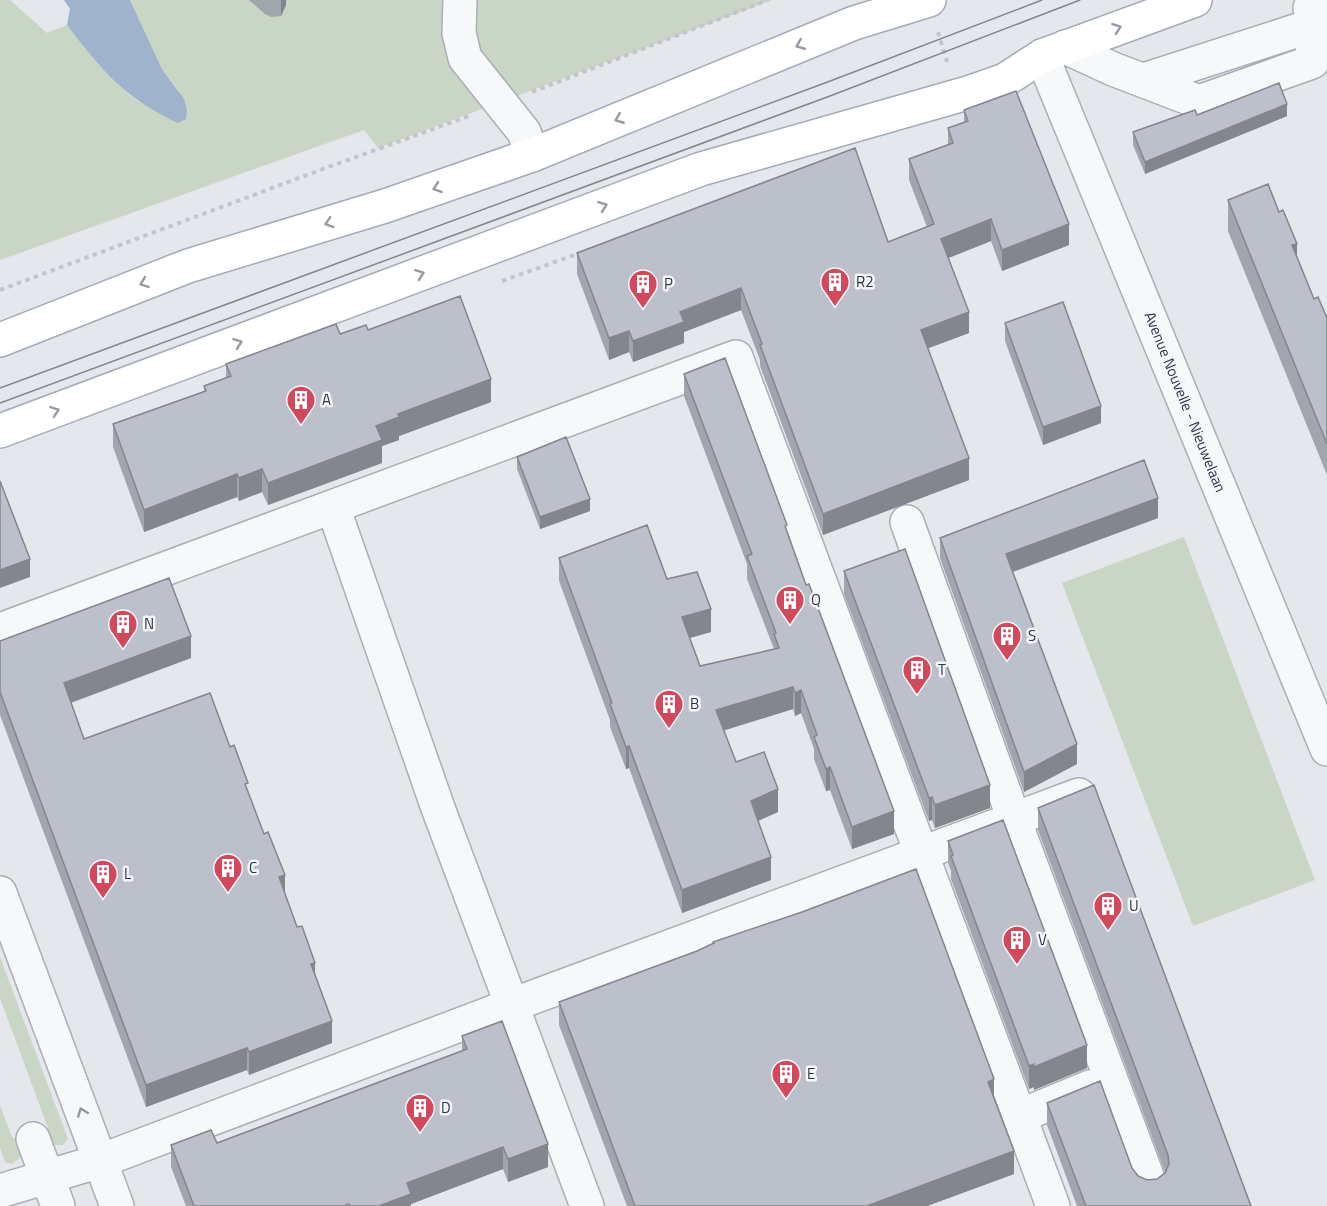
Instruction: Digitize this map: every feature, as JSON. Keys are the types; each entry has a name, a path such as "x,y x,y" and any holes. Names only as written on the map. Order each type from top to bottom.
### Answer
{"main road":[{"path":"0,431 701,169 1005,80 1054,51 1196,0"},
{"path":"0,340 188,266 385,206 532,155 851,11 932,12"}],"street":[{"path":"460,0 459,33 465,58 524,132 532,155"},
{"path":"1054,51 1144,80 1313,13"},
{"name":"Avenue Nouvelle - Nieuwelaan","path":"1054,51 1327,748"},
{"path":"0,630 736,357 1053,1206"},
{"path":"333,507 438,808 587,1206"},
{"path":"907,522 1014,819 1150,1184"},
{"path":"0,1191 52,1191 100,1161 512,1005 1081,795"},
{"path":"0,893 117,1206"},
{"path":"1020,1116 1111,1078"},
{"path":"33,1139 52,1191"}],"path":[{"path":"0,290 323,168 502,104 768,0"},
{"path":"932,12 949,68"}],"green space":[{"path":"0,0 10,0 47,33 67,25 109,76 139,102 179,91 162,69 130,0 772,0 378,148 364,130 0,260"},
{"path":"1184,537 1315,880 1193,926 1062,583"},
{"path":"0,957 68,1139 63,1145 52,1145 41,1136 48,1128 0,998"},
{"path":"0,1105 12,1137 24,1143 21,1157 12,1164 5,1162 0,1148"}],"water":[{"path":"64,0 130,0 162,69 184,99 187,110 186,119 178,123 143,103 115,82 67,25 70,9"}],"building":[{"path":"1279,83 1287,104 1145,162 1133,132 1195,110 1197,115"},
{"path":"1016,91 1069,224 1002,250 991,219 941,239 969,312 921,330 969,458 823,514 741,288 680,312 684,322 633,341 629,331 609,338 577,253 855,148 888,242 934,224 909,159 953,143 948,128 968,121 964,110"},
{"path":"1268,184 1279,212 1283,210 1297,244 1292,245 1314,299 1318,297 1327,318 1327,444 1228,200"},
{"name":"A","path":"460,296 491,379 398,414 399,417 376,426 382,440 268,483 262,469 239,478 237,474 144,510 113,424 206,391 204,386 231,376 226,364 336,324 340,334 366,325 368,330"},
{"path":"1063,302 1101,406 1043,427 1005,323"},
{"path":"725,358 787,525 785,526 806,585 809,584 894,811 852,827 830,767 826,769 814,737 817,735 801,690 795,693 793,687 716,710 736,762 764,752 778,789 751,801 771,857 682,890 629,746 626,747 610,704 612,703 559,558 647,525 667,579 697,572 711,609 682,617 700,666 779,648 774,634 776,633 747,556 752,554 684,374"},
{"path":"566,437 590,499 540,517 517,457"},
{"path":"1144,460 1158,498 1006,554 1077,744 1024,772 940,538"},
{"path":"0,481 30,559 0,570"},
{"name":"T","path":"905,549 990,785 935,805 932,797 929,798 844,571"},
{"path":"169,578 191,636 64,683 84,739 210,693 230,747 234,745 248,783 245,784 264,834 268,832 285,875 279,877 297,927 302,926 315,963 311,964 332,1021 249,1052 247,1048 146,1085 0,692 0,641"},
{"path":"1094,785 1251,1206 1086,1206 1047,1103 1100,1081 1132,1168 1138,1176 1147,1180 1157,1179 1165,1173 1169,1164 1168,1155 1038,808"},
{"name":"V","path":"1003,820 1087,1045 1034,1067 1034,1064 1029,1066 951,856 953,855 948,841"},
{"name":"E","path":"916,869 994,1079 988,1082 1014,1151 867,1206 635,1206 559,1002 697,951 713,942 802,912"},
{"name":"D","path":"502,1021 548,1144 508,1159 503,1147 407,1183 411,1194 379,1206 350,1206 349,1204 344,1206 194,1206 171,1145 211,1130 217,1143 467,1049 462,1036"}],"tram line":[{"path":"0,388 825,83 1042,0"},
{"path":"0,403 830,96 1080,0"}],"place":[{"name":"R2","path":"835,308"},
{"name":"P","path":"643,310"},
{"name":"A","path":"301,426"},
{"name":"Q","path":"790,626"},
{"name":"N","path":"123,650"},
{"name":"S","path":"1007,662"},
{"name":"T","path":"917,696"},
{"name":"B","path":"669,730"},
{"name":"C","path":"228,894"},
{"name":"L","path":"103,900"},
{"name":"U","path":"1108,932"},
{"name":"V","path":"1017,966"},
{"name":"E","path":"786,1100"},
{"name":"D","path":"420,1134"}]}
